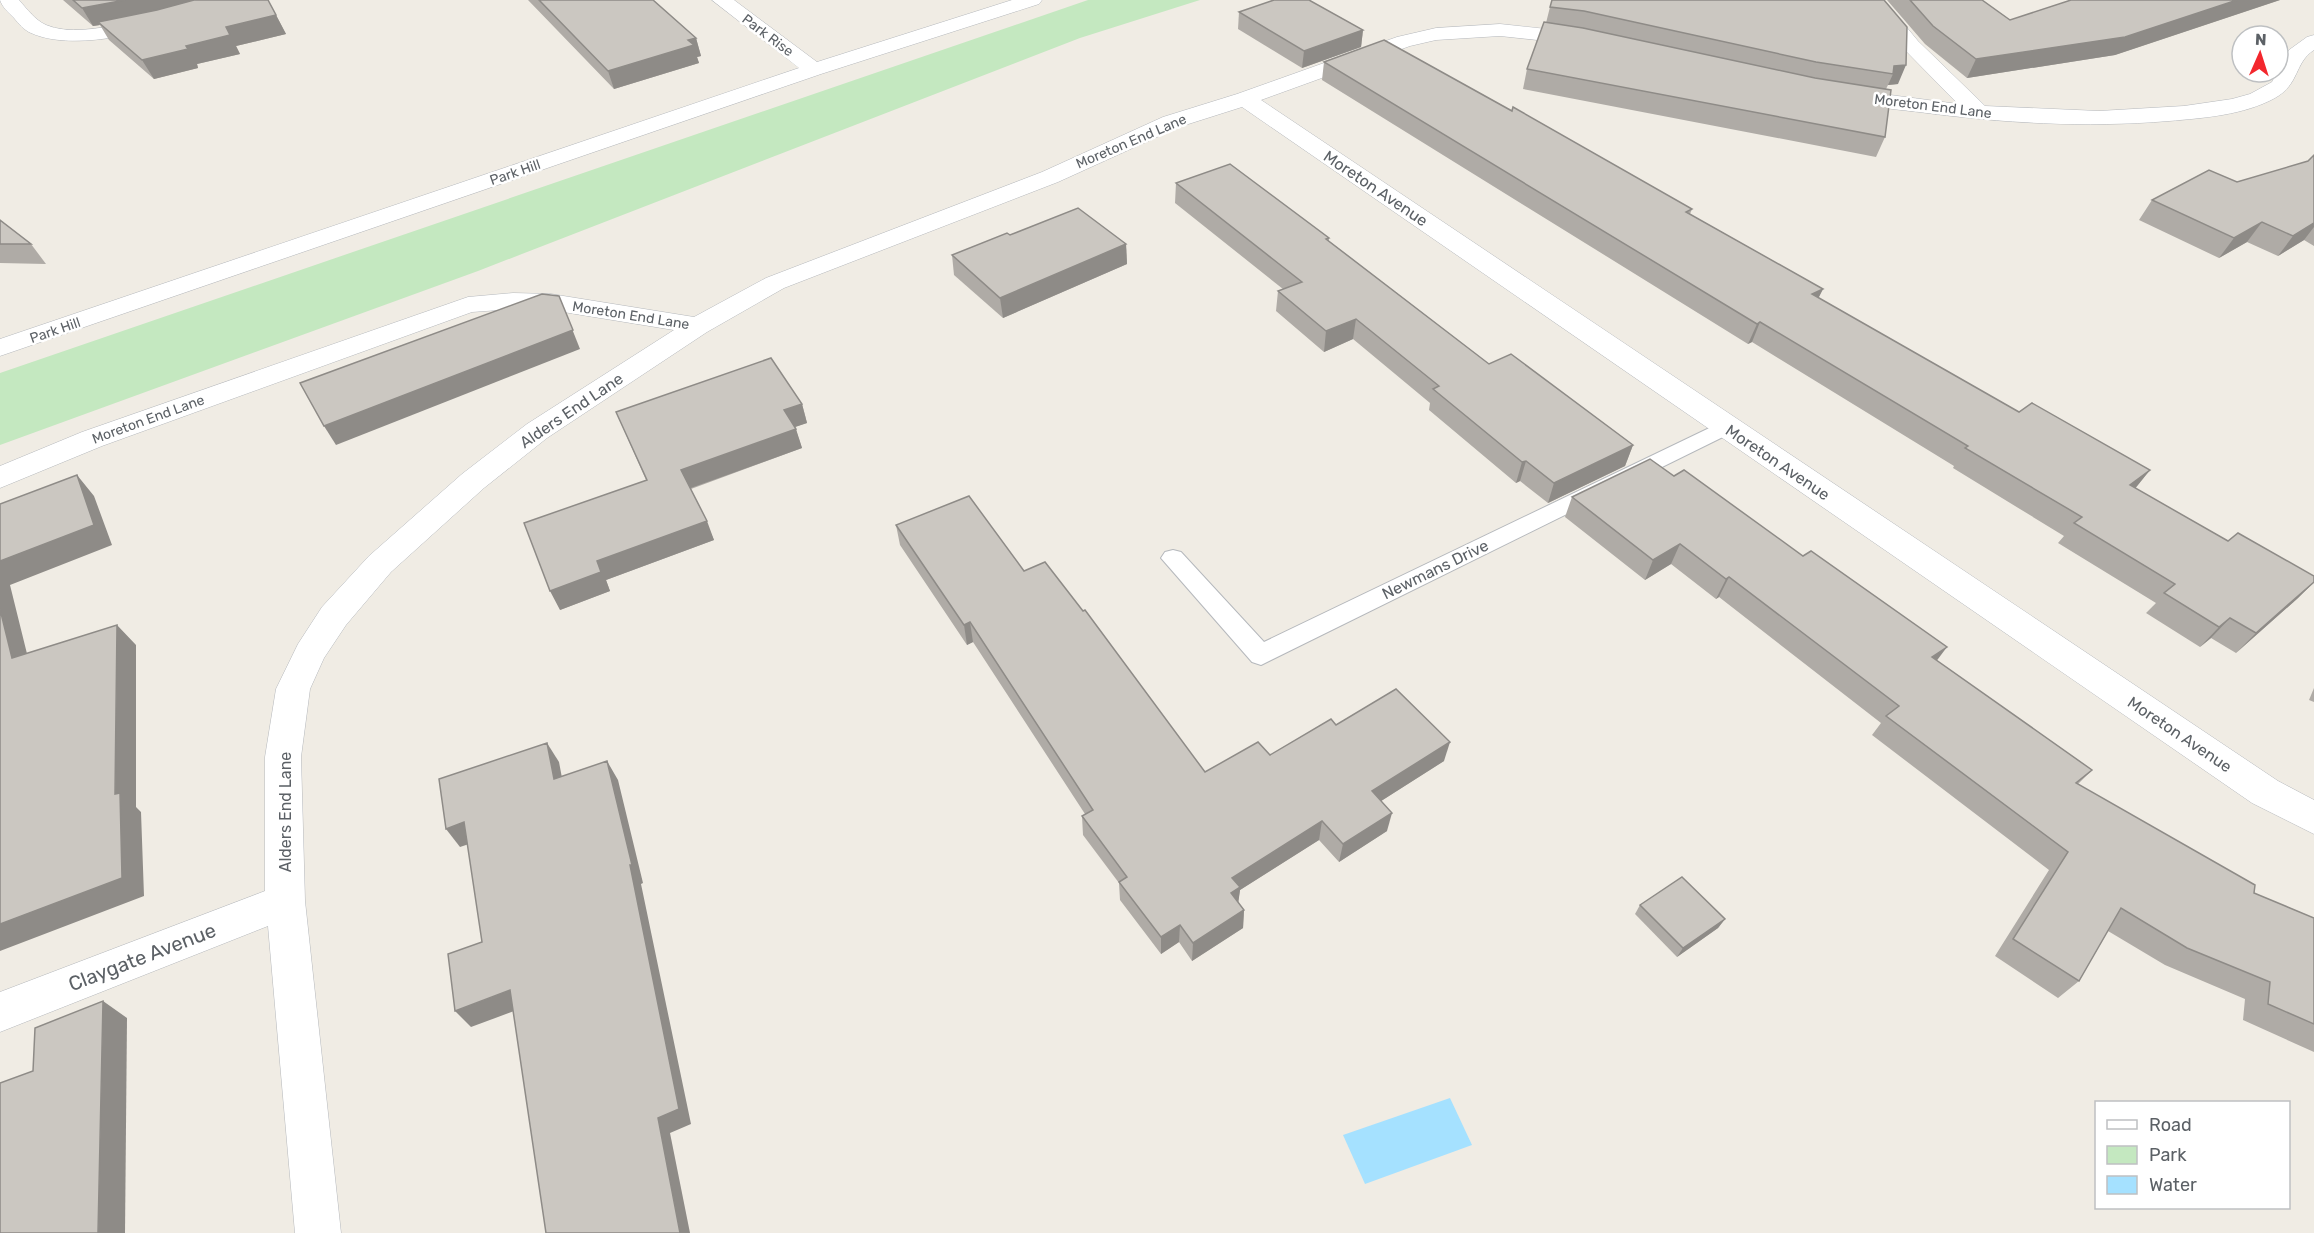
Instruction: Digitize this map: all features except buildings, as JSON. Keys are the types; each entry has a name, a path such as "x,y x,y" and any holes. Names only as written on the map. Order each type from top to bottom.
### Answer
{"street":[{"path":"8,0 37,28 52,33 73,35 103,32 237,0"},
{"name":"Park Rise","path":"722,0 814,70"},
{"name":"Park Hill","path":"0,348 814,70 1032,0"},
{"path":"1874,0 1911,45 1978,112"},
{"name":"Moreton End Lane","path":"0,478 92,439 468,305 513,301 551,302 698,326 775,283 1050,177 1171,122 1245,99 1404,41 1468,30 1528,31 1602,43"},
{"name":"Moreton End Lane","path":"1820,91 1921,107 1978,112 2074,118 2158,116 2217,109 2247,101 2281,85 2296,54 2314,41"},
{"name":"Moreton Avenue","path":"1245,99 2265,792 2314,818"},
{"name":"Alders End Lane","path":"318,1233 285,902 284,758 293,689 310,653 334,616 380,564 473,482 537,431 698,326"},
{"name":"Claygate Avenue","path":"0,1012 285,902"}],"lane":[{"name":"Newmans Drive","path":"1173,558 1261,655 1726,427"}],"green space":[{"path":"1088,0 1200,0 1080,38 478,271 0,445 0,373"}],"water":[{"path":"1450,1098 1472,1145 1365,1184 1343,1135"}]}
